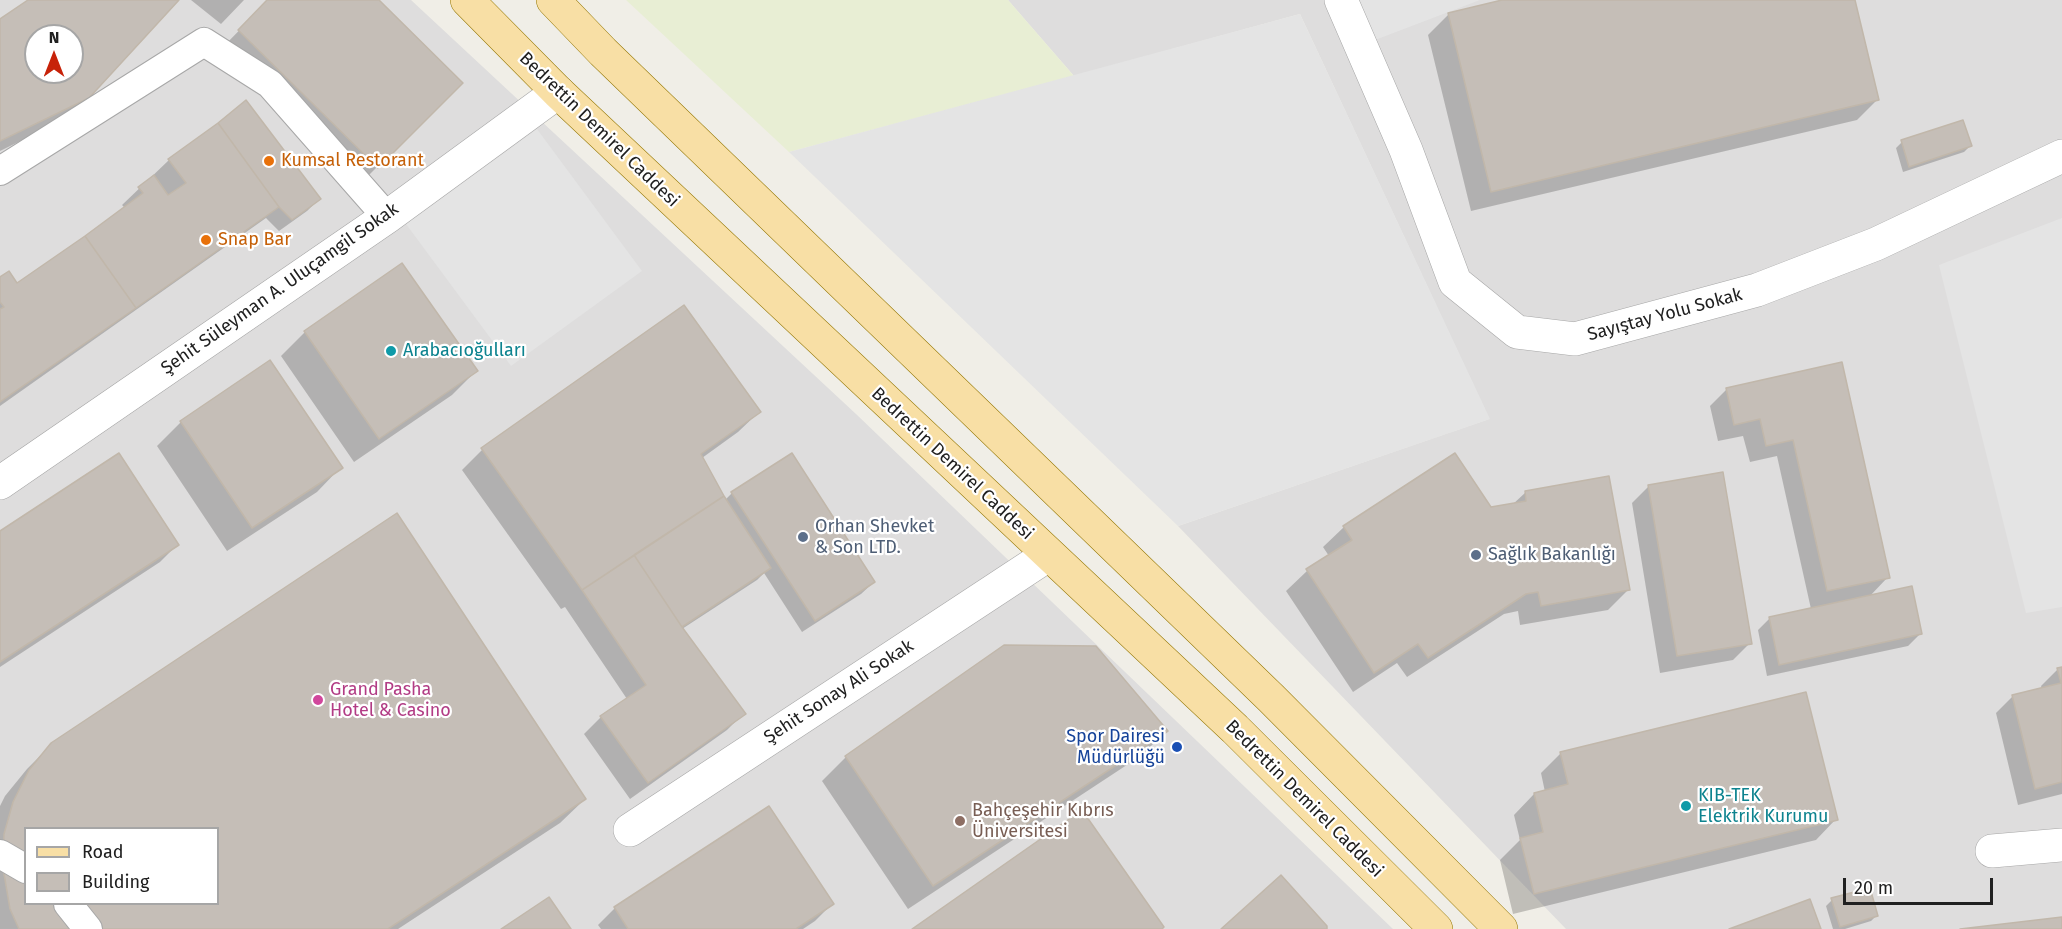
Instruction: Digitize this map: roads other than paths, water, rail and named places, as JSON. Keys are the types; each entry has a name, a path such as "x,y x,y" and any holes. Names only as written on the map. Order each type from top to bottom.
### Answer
{"main road":[{"name":"Bedrettin Demirel Caddesi","path":"467,0 558,92 1235,729 1430,927"},
{"path":"554,0 611,60 1270,698 1501,929"}],"street":[{"name":"Sayıştay Yolu Sokak","path":"1341,0 1406,150 1455,282 1517,333 1575,339 1757,290 1876,244 2062,156"},
{"name":"Şehit Süleyman A. Uluçamgil Sokak","path":"0,483 387,216 558,92"},
{"name":"Şehit Sonay Ali Sokak","path":"630,830 1048,555"},
{"path":"1992,851 2062,845"}],"lane":[{"path":"0,171 204,42 270,84 387,216"},
{"path":"0,854 24,868"},
{"path":"70,905 88,929"}],"place":[{"name":"Kumsal Restorant","path":"269,161"},
{"name":"Snap Bar","path":"206,240"},
{"name":"Arabacıoğulları","path":"391,351"},
{"name":"Orhan Shevket & Son LTD.","path":"803,537"},
{"name":"Sağlık Bakanlığı","path":"1476,555"},
{"name":"Grand Pasha Hotel & Casino","path":"318,700"},
{"name":"Spor Dairesi Müdürlüğü","path":"1177,747"},
{"name":"KIB-TEK Elektrik Kurumu","path":"1686,806"},
{"name":"Bahçeşehir Kıbrıs Üniversitesi","path":"960,821"}]}
